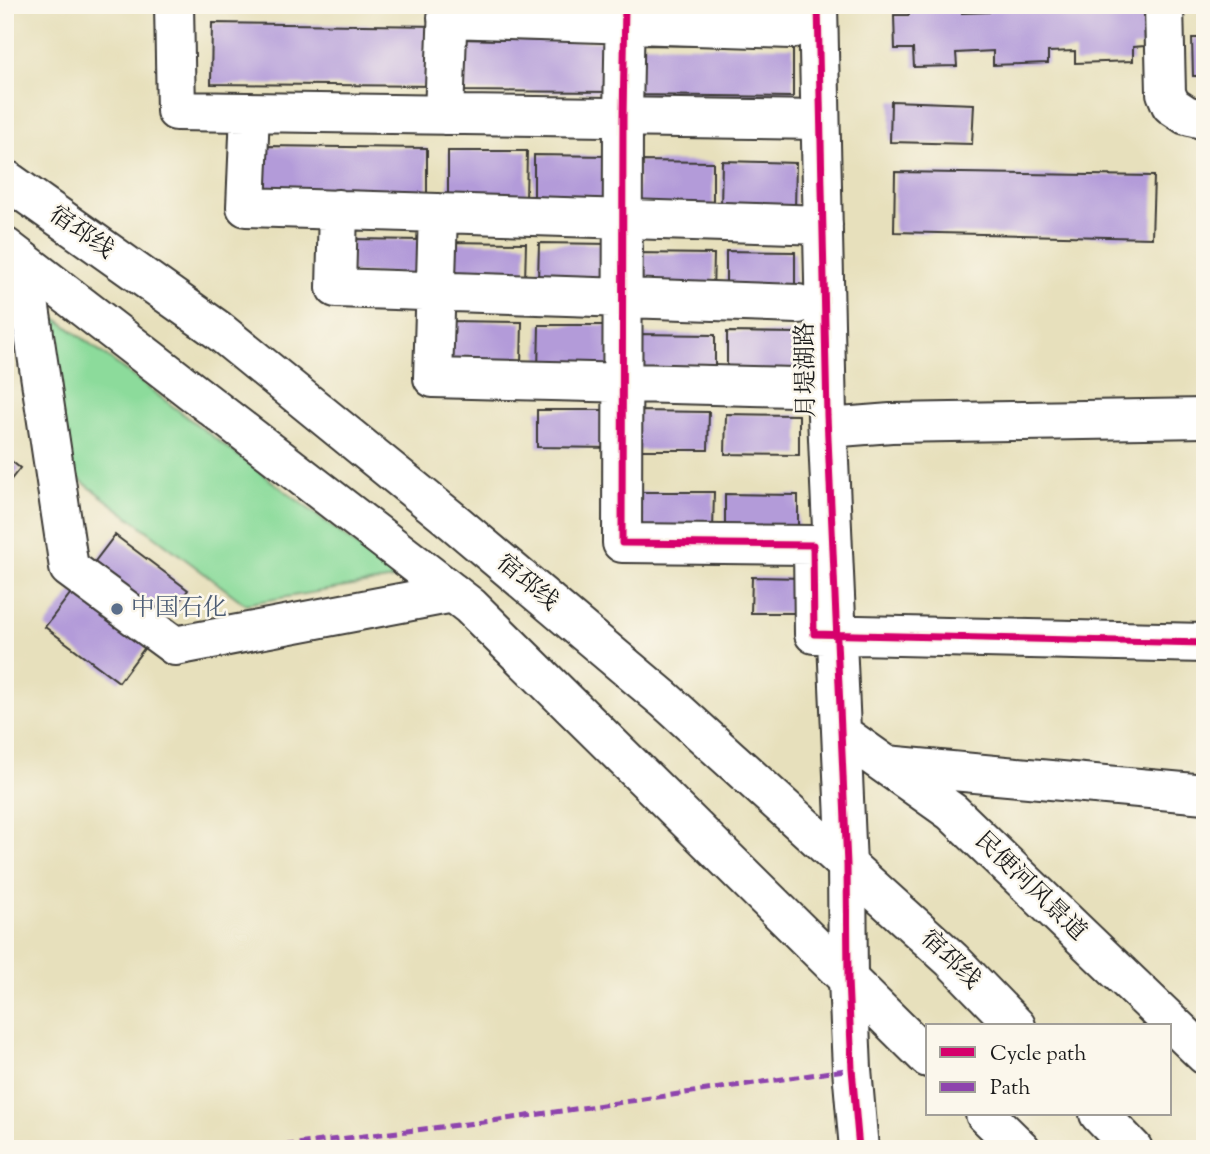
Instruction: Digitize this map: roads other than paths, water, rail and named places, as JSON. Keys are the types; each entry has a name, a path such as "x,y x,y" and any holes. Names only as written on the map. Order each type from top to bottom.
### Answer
{"street":[{"path":"174,5 176,111 820,120"},
{"path":"1164,5 1166,93 1171,105 1186,115 1205,120"},
{"path":"444,115 447,12 805,17"},
{"path":"625,14 622,543 813,545 814,634 1205,643"},
{"name":"月堤湖路","path":"805,17 820,120 828,428 847,865 848,979 859,1149"},
{"path":"250,112 246,206 823,225"},
{"name":"宿邳线","path":"5,179 218,330 454,522 665,700 952,960 1014,1024"},
{"path":"338,209 336,288 798,304"},
{"path":"438,213 433,377 794,387"},
{"path":"14,254 21,336 69,568 174,646 453,593"},
{"path":"14,254 470,606 926,1056"},
{"path":"828,428 891,423 1205,418"},
{"name":"民便河风景道","path":"842,734 952,812 1205,1055"},
{"path":"886,765 1205,794"},
{"path":"987,1116 1021,1149"},
{"path":"1101,1116 1133,1149"}],"place":[{"name":"中国石化","path":"117,609"}]}
